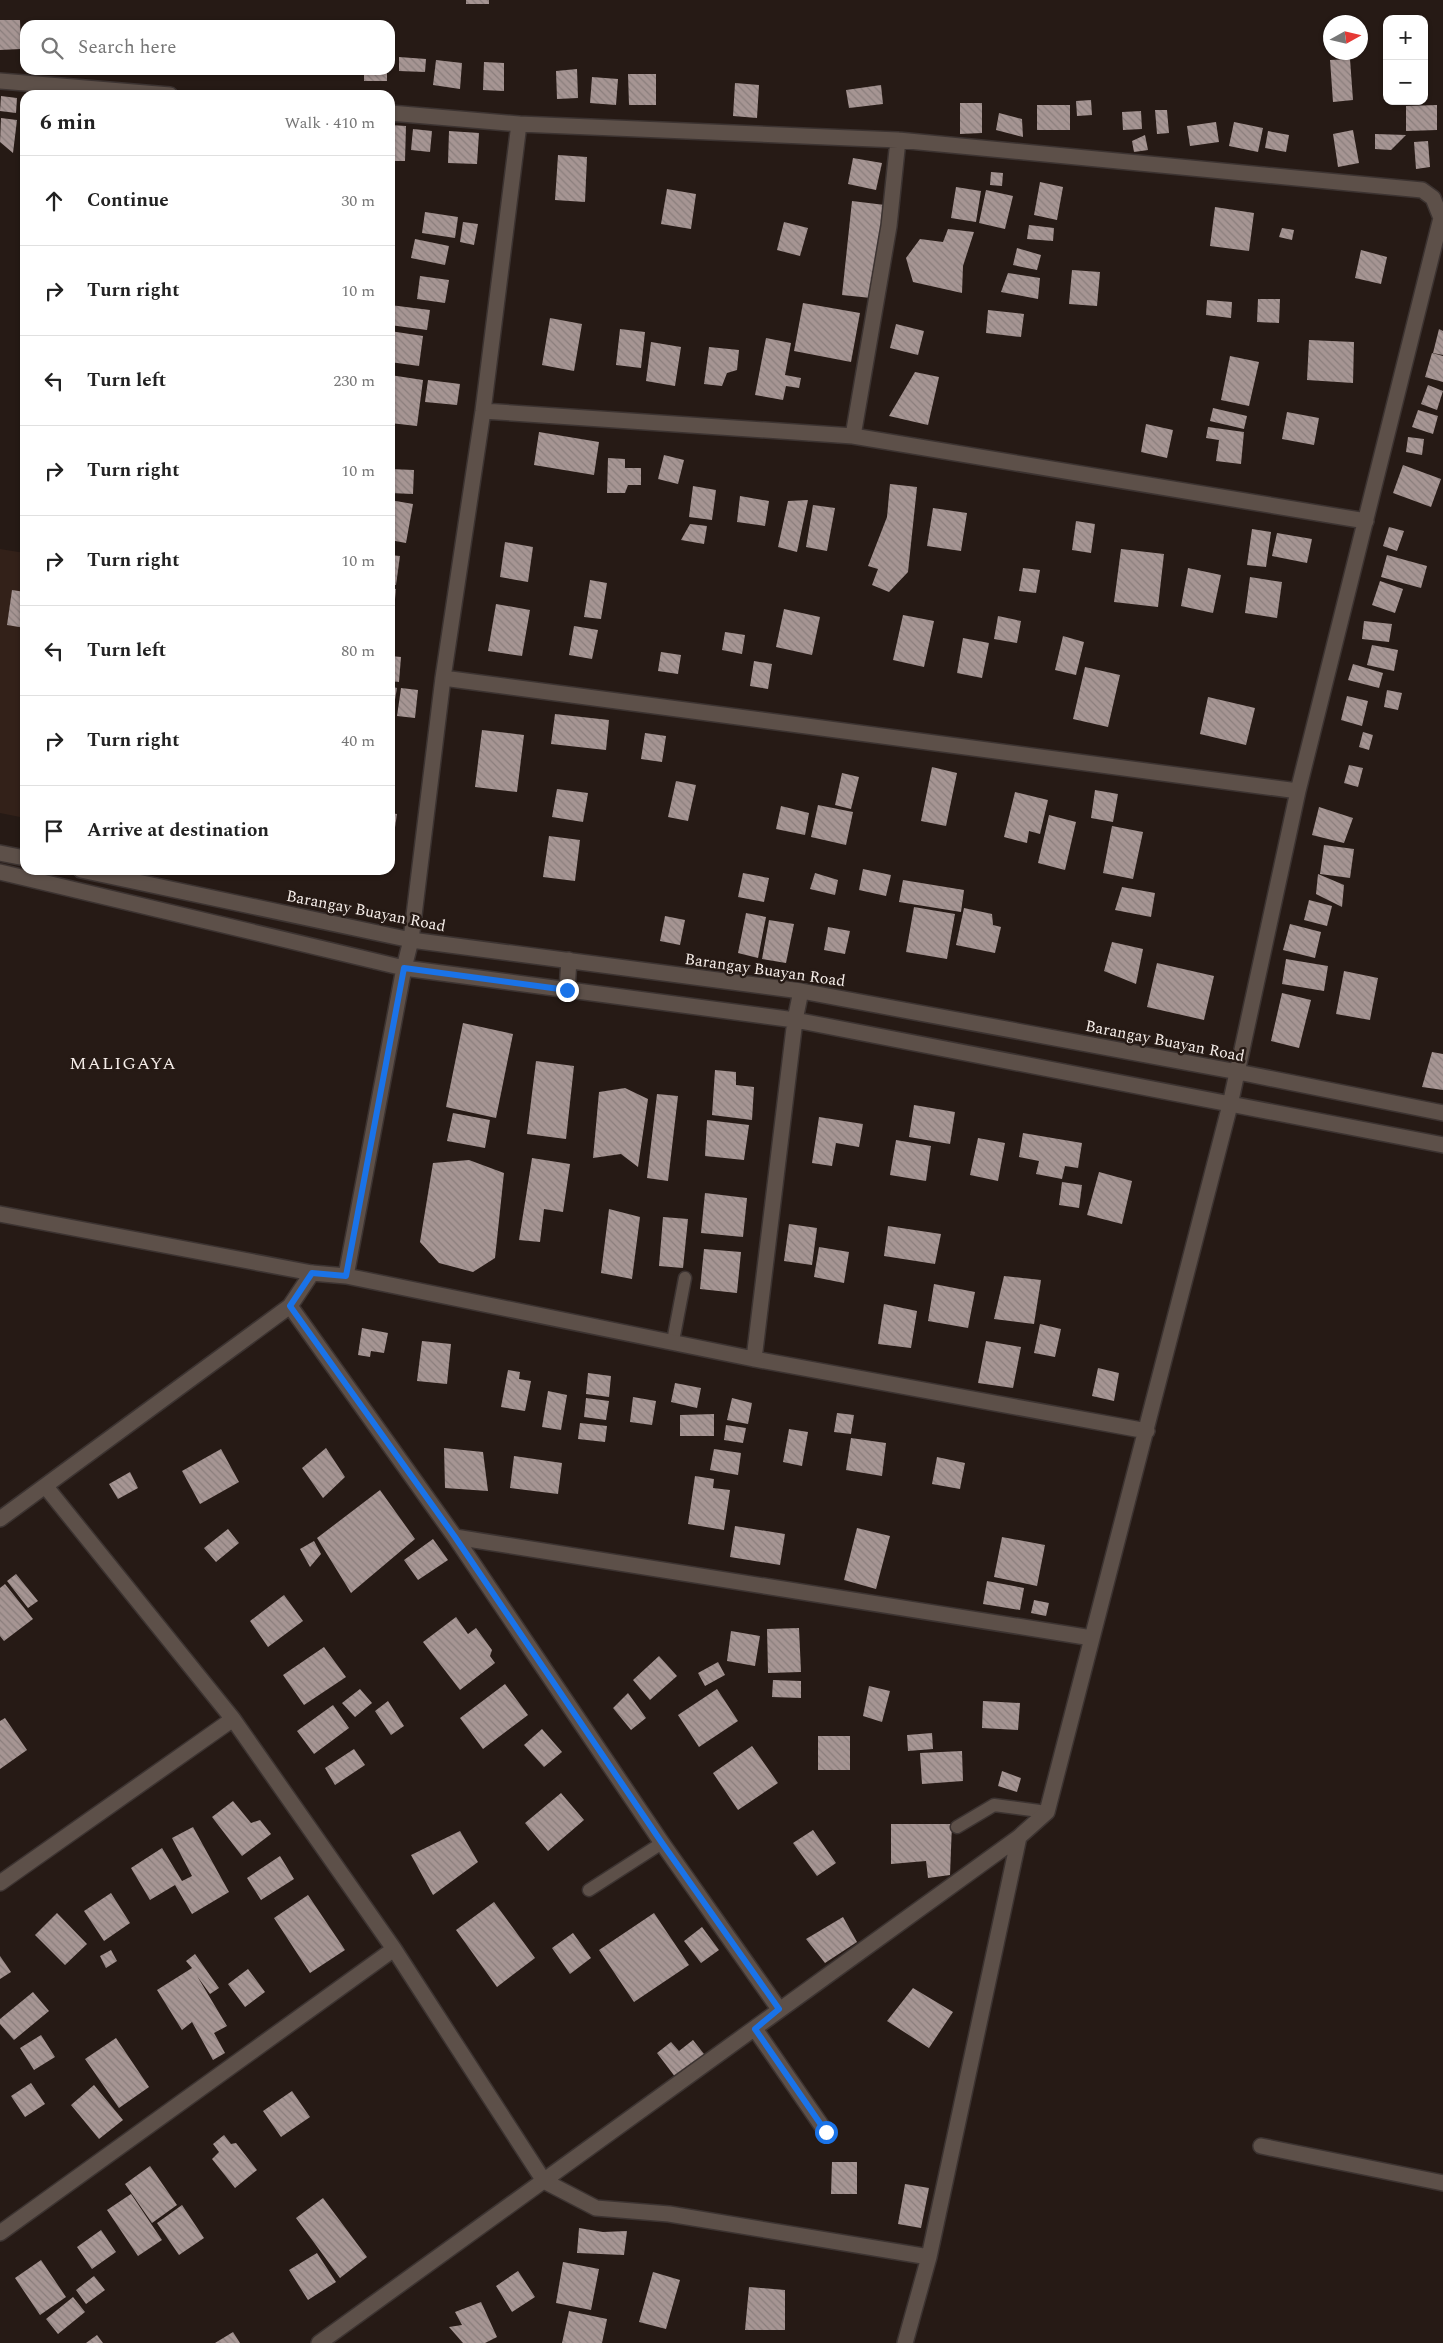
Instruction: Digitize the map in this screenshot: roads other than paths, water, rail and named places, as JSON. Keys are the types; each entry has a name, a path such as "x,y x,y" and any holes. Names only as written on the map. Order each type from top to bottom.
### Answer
{"street":[{"path":"0,81 109,90"},
{"path":"319,2343 755,2029 779,2009 1020,1837 1047,1812 1230,1105 1298,791 1441,218 1433,198 1422,190 898,140 519,124 395,113"},
{"path":"346,1276 404,968 411,940 443,678 483,411 519,124"},
{"path":"852,436 889,226 898,140"},
{"path":"483,411 852,436 1366,521"},
{"path":"443,678 1298,791"},
{"path":"0,853 20,857"},
{"path":"0,872 404,968 795,1020 1443,1145"},
{"name":"Barangay Buayan Road","path":"105,875 411,940 801,991 1238,1072 1443,1113"},
{"path":"567,990 569,960"},
{"path":"754,1359 795,1020 801,991"},
{"path":"0,1214 312,1273 346,1276 754,1359 1147,1431"},
{"path":"0,1520 290,1306 312,1273"},
{"path":"290,1306 455,1537 662,1843 779,2009"},
{"path":"46,1487 234,1719 394,1949 544,2181 596,2208 670,2214 929,2257"},
{"path":"455,1537 1092,1638"},
{"path":"0,1883 234,1719"},
{"path":"905,2343 929,2257 1020,1837"},
{"path":"0,2233 394,1949"},
{"path":"755,2029 826,2132"},
{"path":"1261,2146 1443,2183"}],"lane":[{"path":"673,1341 685,1278"},
{"path":"957,1826 994,1805 1047,1812"},
{"path":"588,1890 662,1843"}],"district":[{"name":"MALIGAYA","path":"123,1063"}]}
